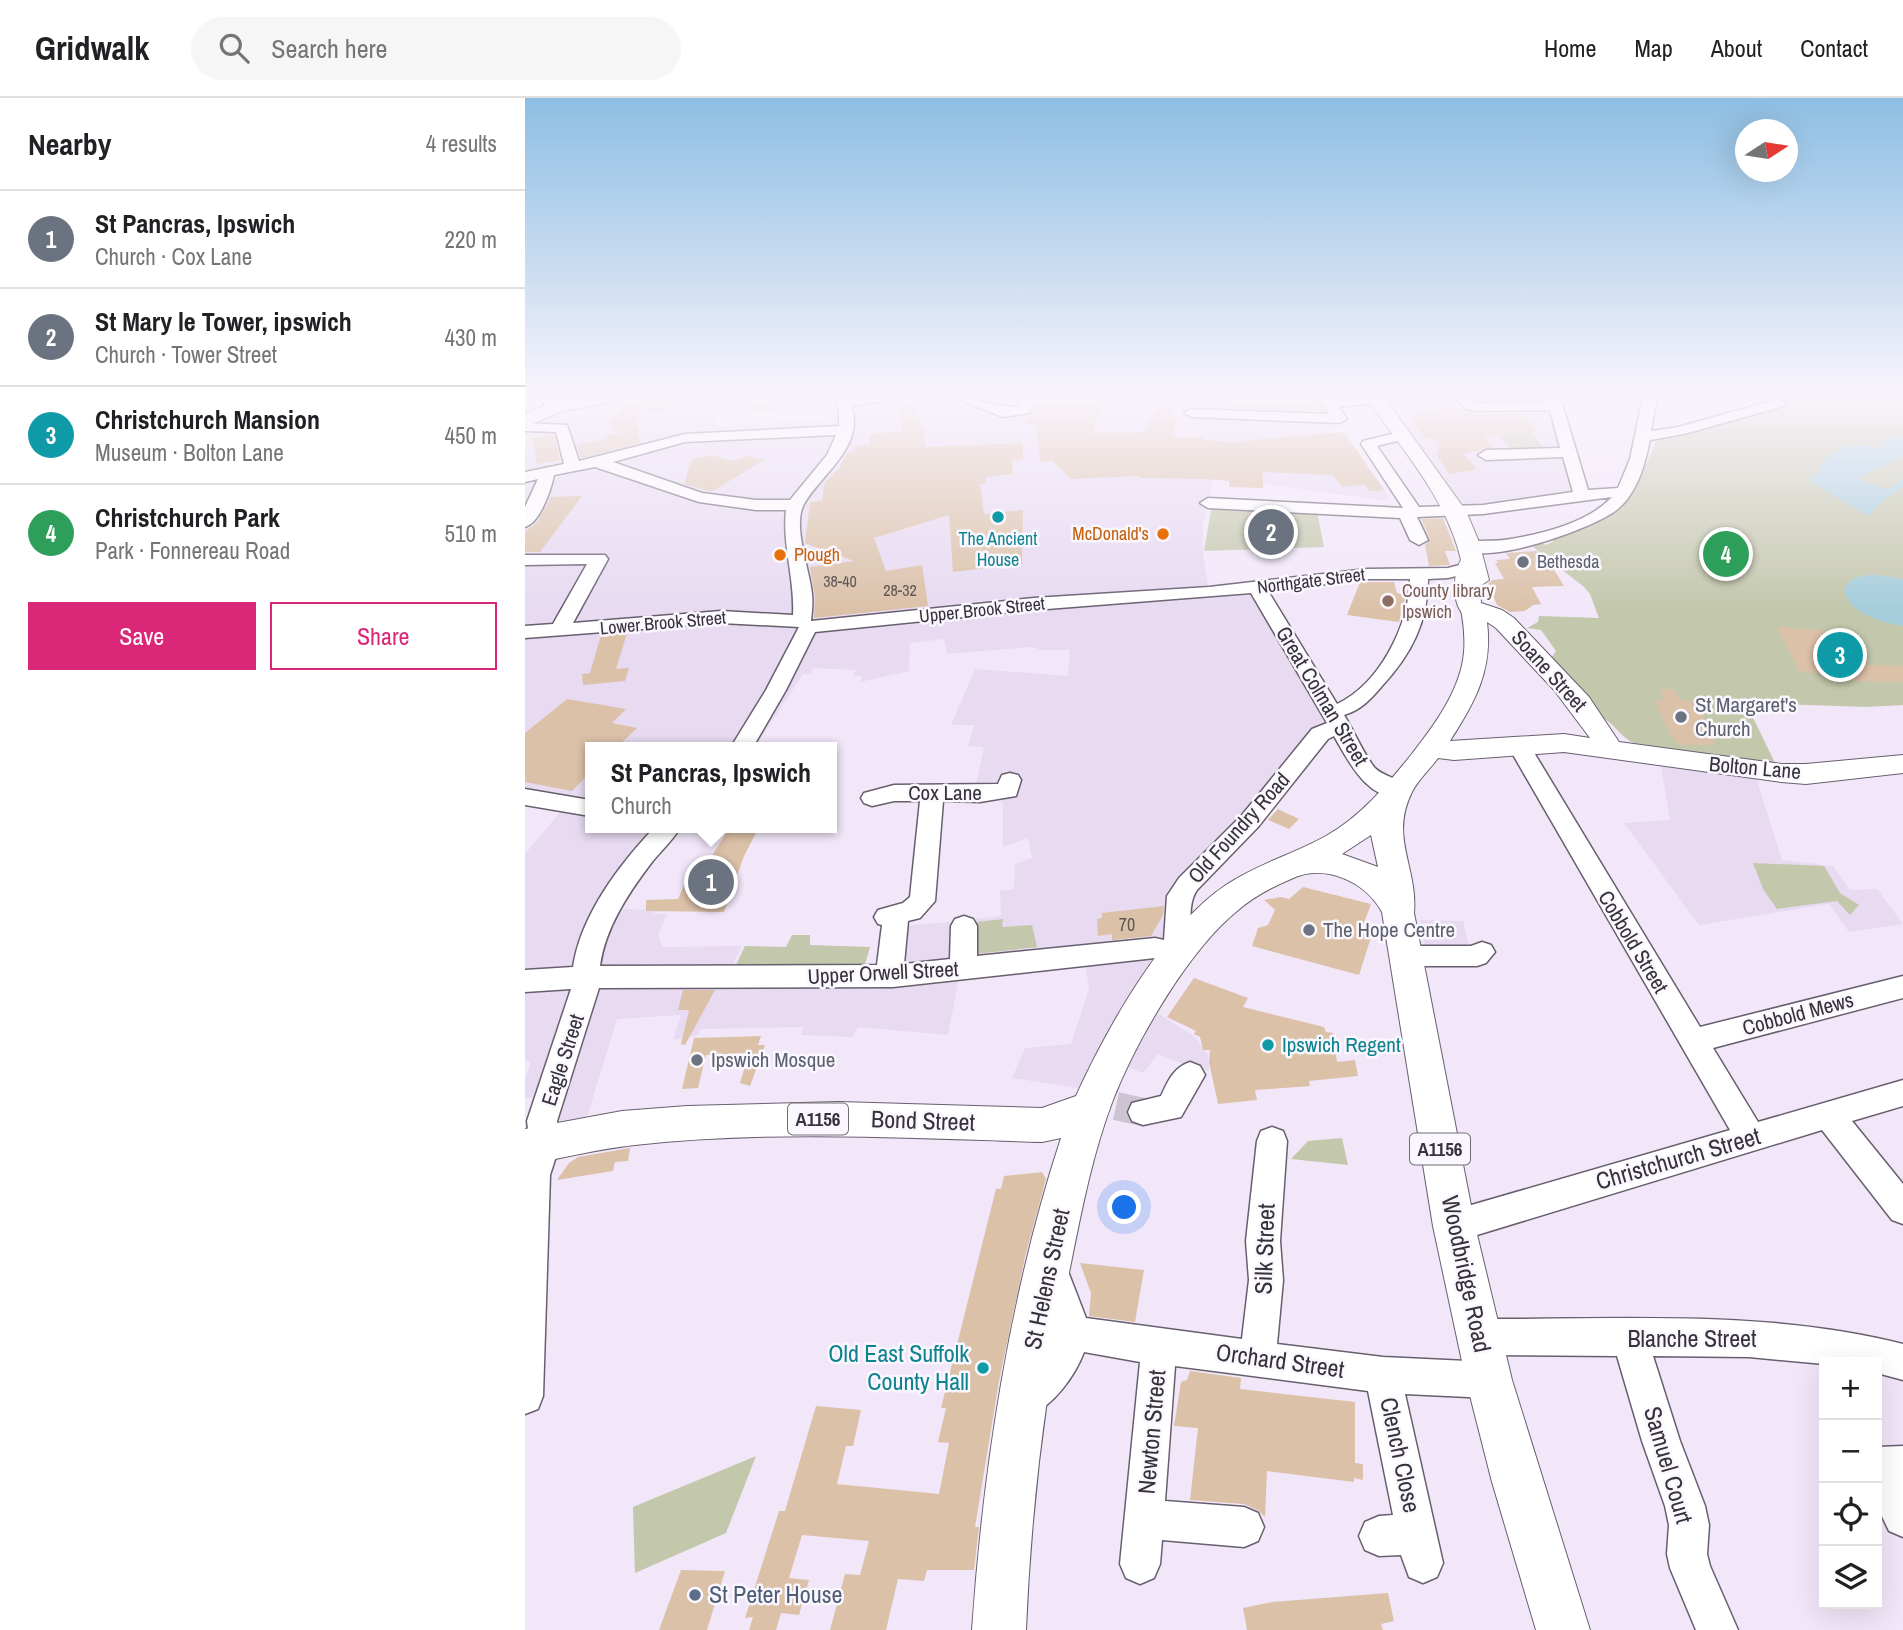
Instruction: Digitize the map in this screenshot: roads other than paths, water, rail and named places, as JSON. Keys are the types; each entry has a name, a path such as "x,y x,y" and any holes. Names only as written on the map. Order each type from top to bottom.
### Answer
{"main road":[{"name":"A1156","path":"1178,953 1231,897 1352,834 1399,790 1430,748 1463,695 1475,664 1474,611 1469,605 1470,556 1455,511 1426,468"},
{"name":"Soane Street","path":"1474,611 1493,615 1505,623 1589,714 1604,734 1607,748"},
{"name":"Bolton Lane","path":"1430,748 1454,751 1565,743 1781,773 1806,774 1903,764"},
{"name":"Woodbridge Road","path":"1399,790 1386,825 1400,892 1398,913 1454,1226 1484,1359 1560,1624"},
{"name":"A1156","path":"1297,865 1334,863 1367,875 1386,889 1398,913"},
{"name":"St Helens Street","path":"999,1630 1002,1552 1020,1408 1073,1160 1110,1106 1116,1053 1178,953"},
{"name":"Bond Street","path":"535,1146 632,1128 722,1121 869,1119 1042,1125 1110,1106"}],"street":[{"path":"525,477 565,468"},
{"path":"616,468 699,497 755,505 795,505"},
{"path":"745,742 776,690 805,624 792,530 795,505 825,468"},
{"path":"1383,468 1409,511 1419,540"},
{"path":"1573,468 1582,496"},
{"path":"1207,503 1334,512 1455,511 1624,493 1635,468"},
{"path":"525,523 544,488 547,472"},
{"path":"1511,485 1526,503"},
{"name":"Northgate Street","path":"1156,597 1367,574 1448,573 1470,556 1490,553 1592,518 1606,510 1624,493"},
{"path":"525,560 599,559 559,631"},
{"name":"Old Foundry Road","path":"1178,953 1180,896 1188,884 1250,821 1320,734 1354,705 1401,653 1409,637 1417,603 1419,572"},
{"name":"Great Colman Street","path":"1257,587 1370,777 1399,790"},
{"name":"Upper Brook Street","path":"805,624 1034,604 1156,597"},
{"name":"Lower Brook Street","path":"525,632 721,617 805,624"},
{"name":"Cobbold Street","path":"1519,746 1750,1137"},
{"name":"Cox Lane","path":"872,798 894,793 932,795 1009,791 1010,780"},
{"path":"888,976 894,954 892,916 911,911 922,901 932,795"},
{"path":"525,797 585,807"},
{"name":"Eagle Street","path":"525,1396 535,1146 582,1002 590,951 614,901 647,849 663,833"},
{"path":"963,970 964,926"},
{"name":"Upper Orwell Street","path":"525,981 585,977 888,976 1155,948 1178,953"},
{"path":"1406,956 1477,956 1482,952"},
{"name":"Cobbold Mews","path":"1692,1041 1903,987"},
{"path":"1110,1106 1170,1108 1180,1087 1190,1075"},
{"name":"Christchurch Street","path":"1454,1226 1903,1093"},
{"path":"1829,1116 1903,1209"},
{"name":"Silk Street","path":"1258,1358 1265,1280 1263,1241 1272,1141"},
{"path":"1020,1408 1064,1357 1073,1331 1049,1265"},
{"name":"Orchard Street","path":"1073,1331 1094,1338 1383,1375 1484,1359"},
{"name":"Blanche Street","path":"1484,1359 1630,1339 1749,1339 1803,1342 1875,1353 1903,1362"},
{"name":"Samuel Court","path":"1630,1339 1661,1441 1685,1506 1689,1525 1687,1554 1690,1568 1717,1630"},
{"name":"Newton Street","path":"1140,1564 1160,1345"},
{"name":"Clench Close","path":"1383,1375 1406,1544"},
{"path":"1882,1466 1903,1465"},
{"path":"1882,1476 1903,1517"},
{"name":"Newton Street","path":"1145,1519 1244,1527"}],"water":[{"path":"1878,468 1857,478 1887,490 1903,478 1903,488 1885,499 1868,516 1808,480 1820,470"},
{"path":"1879,575 1903,579 1903,626 1859,611 1847,598 1844,589 1854,578"}],"tunnel":[{"path":"1116,1106 1143,1112"}],"place":[{"name":"The Ancient House","path":"998,517"},
{"name":"St Mary le Tower, ipswich","path":"1271,532"},
{"name":"McDonald's","path":"1163,534"},
{"name":"Christchurch Park","path":"1726,554"},
{"name":"Plough","path":"780,555"},
{"name":"Bethesda","path":"1523,562"},
{"name":"County library Ipswich","path":"1388,601"},
{"name":"Christchurch Mansion","path":"1840,655"},
{"name":"St Margaret's Church","path":"1681,717"},
{"name":"St Pancras, Ipswich","path":"711,882"},
{"name":"The Hope Centre","path":"1309,930"},
{"name":"Ipswich Regent","path":"1268,1045"},
{"name":"Ipswich Mosque","path":"697,1060"},
{"name":"Old East Suffolk County Hall","path":"983,1368"},
{"name":"St Peter House","path":"695,1595"}]}
